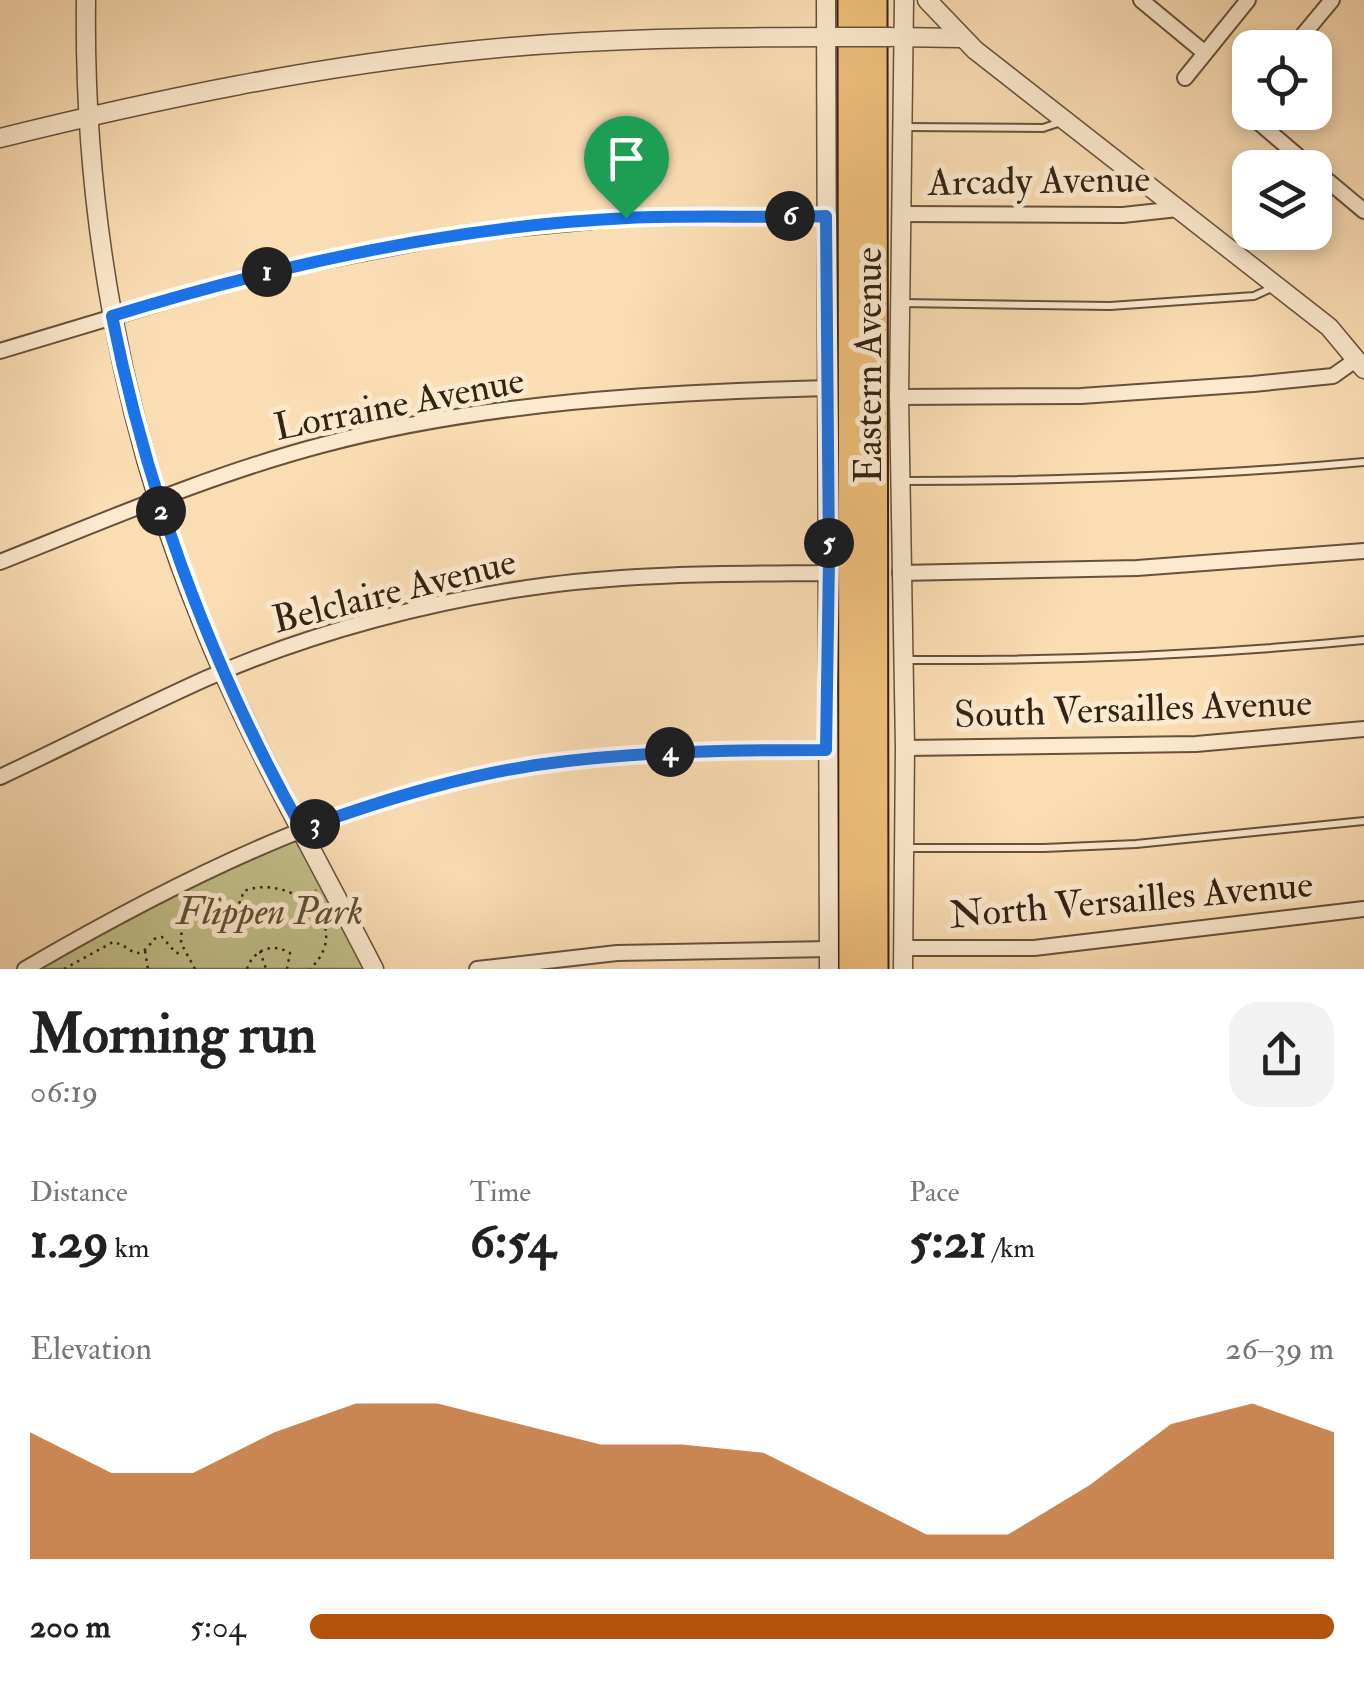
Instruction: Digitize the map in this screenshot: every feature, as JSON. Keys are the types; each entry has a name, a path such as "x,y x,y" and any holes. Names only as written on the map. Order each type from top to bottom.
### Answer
{"highway":[{"path":"851,0 852,969"},
{"path":"874,0 875,969"}],"street":[{"path":"86,0 87,116 102,256 127,387 158,500 223,672 274,779 374,969"},
{"path":"826,0 831,37 826,216 830,969"},
{"name":"Eastern Avenue","path":"903,969 905,748 899,397 903,127 898,37 904,0"},
{"path":"899,397 1081,396 1253,384 1333,376 1361,364 1329,327 960,38 927,0"},
{"path":"1141,0 1205,53"},
{"path":"1184,78 1248,0"},
{"path":"1307,30 1332,0"},
{"path":"0,138 174,96 291,75 479,50 585,42 960,38"},
{"path":"1268,130 1291,150"},
{"path":"1332,184 1364,212"},
{"name":"Arcady Avenue","path":"900,214 1123,214 1178,209"},
{"path":"0,351 256,274 467,234 626,218 826,216"},
{"name":"Lorraine Avenue","path":"0,562 158,500 324,444 458,418 601,400 829,388"},
{"path":"900,572 1138,568 1364,552"},
{"name":"Belclaire Avenue","path":"0,777 223,672 368,623 494,593 654,576 829,572"},
{"name":"South Versailles Avenue","path":"905,748 1196,744 1364,729"},
{"path":"25,969 161,893 302,829 420,790 564,761 684,750 826,750"},
{"name":"North Versailles Avenue","path":"903,948 1034,948 1364,909"},
{"path":"477,969 617,953 830,949"}],"lane":[{"path":"903,127 1043,128 1065,120"},
{"path":"900,303 1110,306 1254,296 1277,285"},
{"path":"900,482 1126,479 1364,462"},
{"path":"904,660 1107,659 1364,640"},
{"path":"904,848 1136,844 1364,821"}],"path":[{"path":"194,969 184,953 180,925 186,915 197,907 231,912 238,907 244,891 258,887 284,890 302,900 323,921 328,936 321,956 310,969"},
{"path":"302,900 316,890"},
{"path":"64,969 113,942 130,953 145,950 159,937 178,954 184,953"},
{"path":"247,969 250,959 260,951 280,948 292,957 288,969"},
{"path":"145,950 148,969"},
{"path":"260,951 266,969"}],"green space":[{"name":"Flippen Park","path":"292,840 297,842 364,962 364,969 36,969 188,886"}],"route":[{"path":"826,216 826,750 684,750 564,761 420,790 302,829 228,683 180,564 140,440 112,316 256,274 467,234 626,218 826,216"}]}
